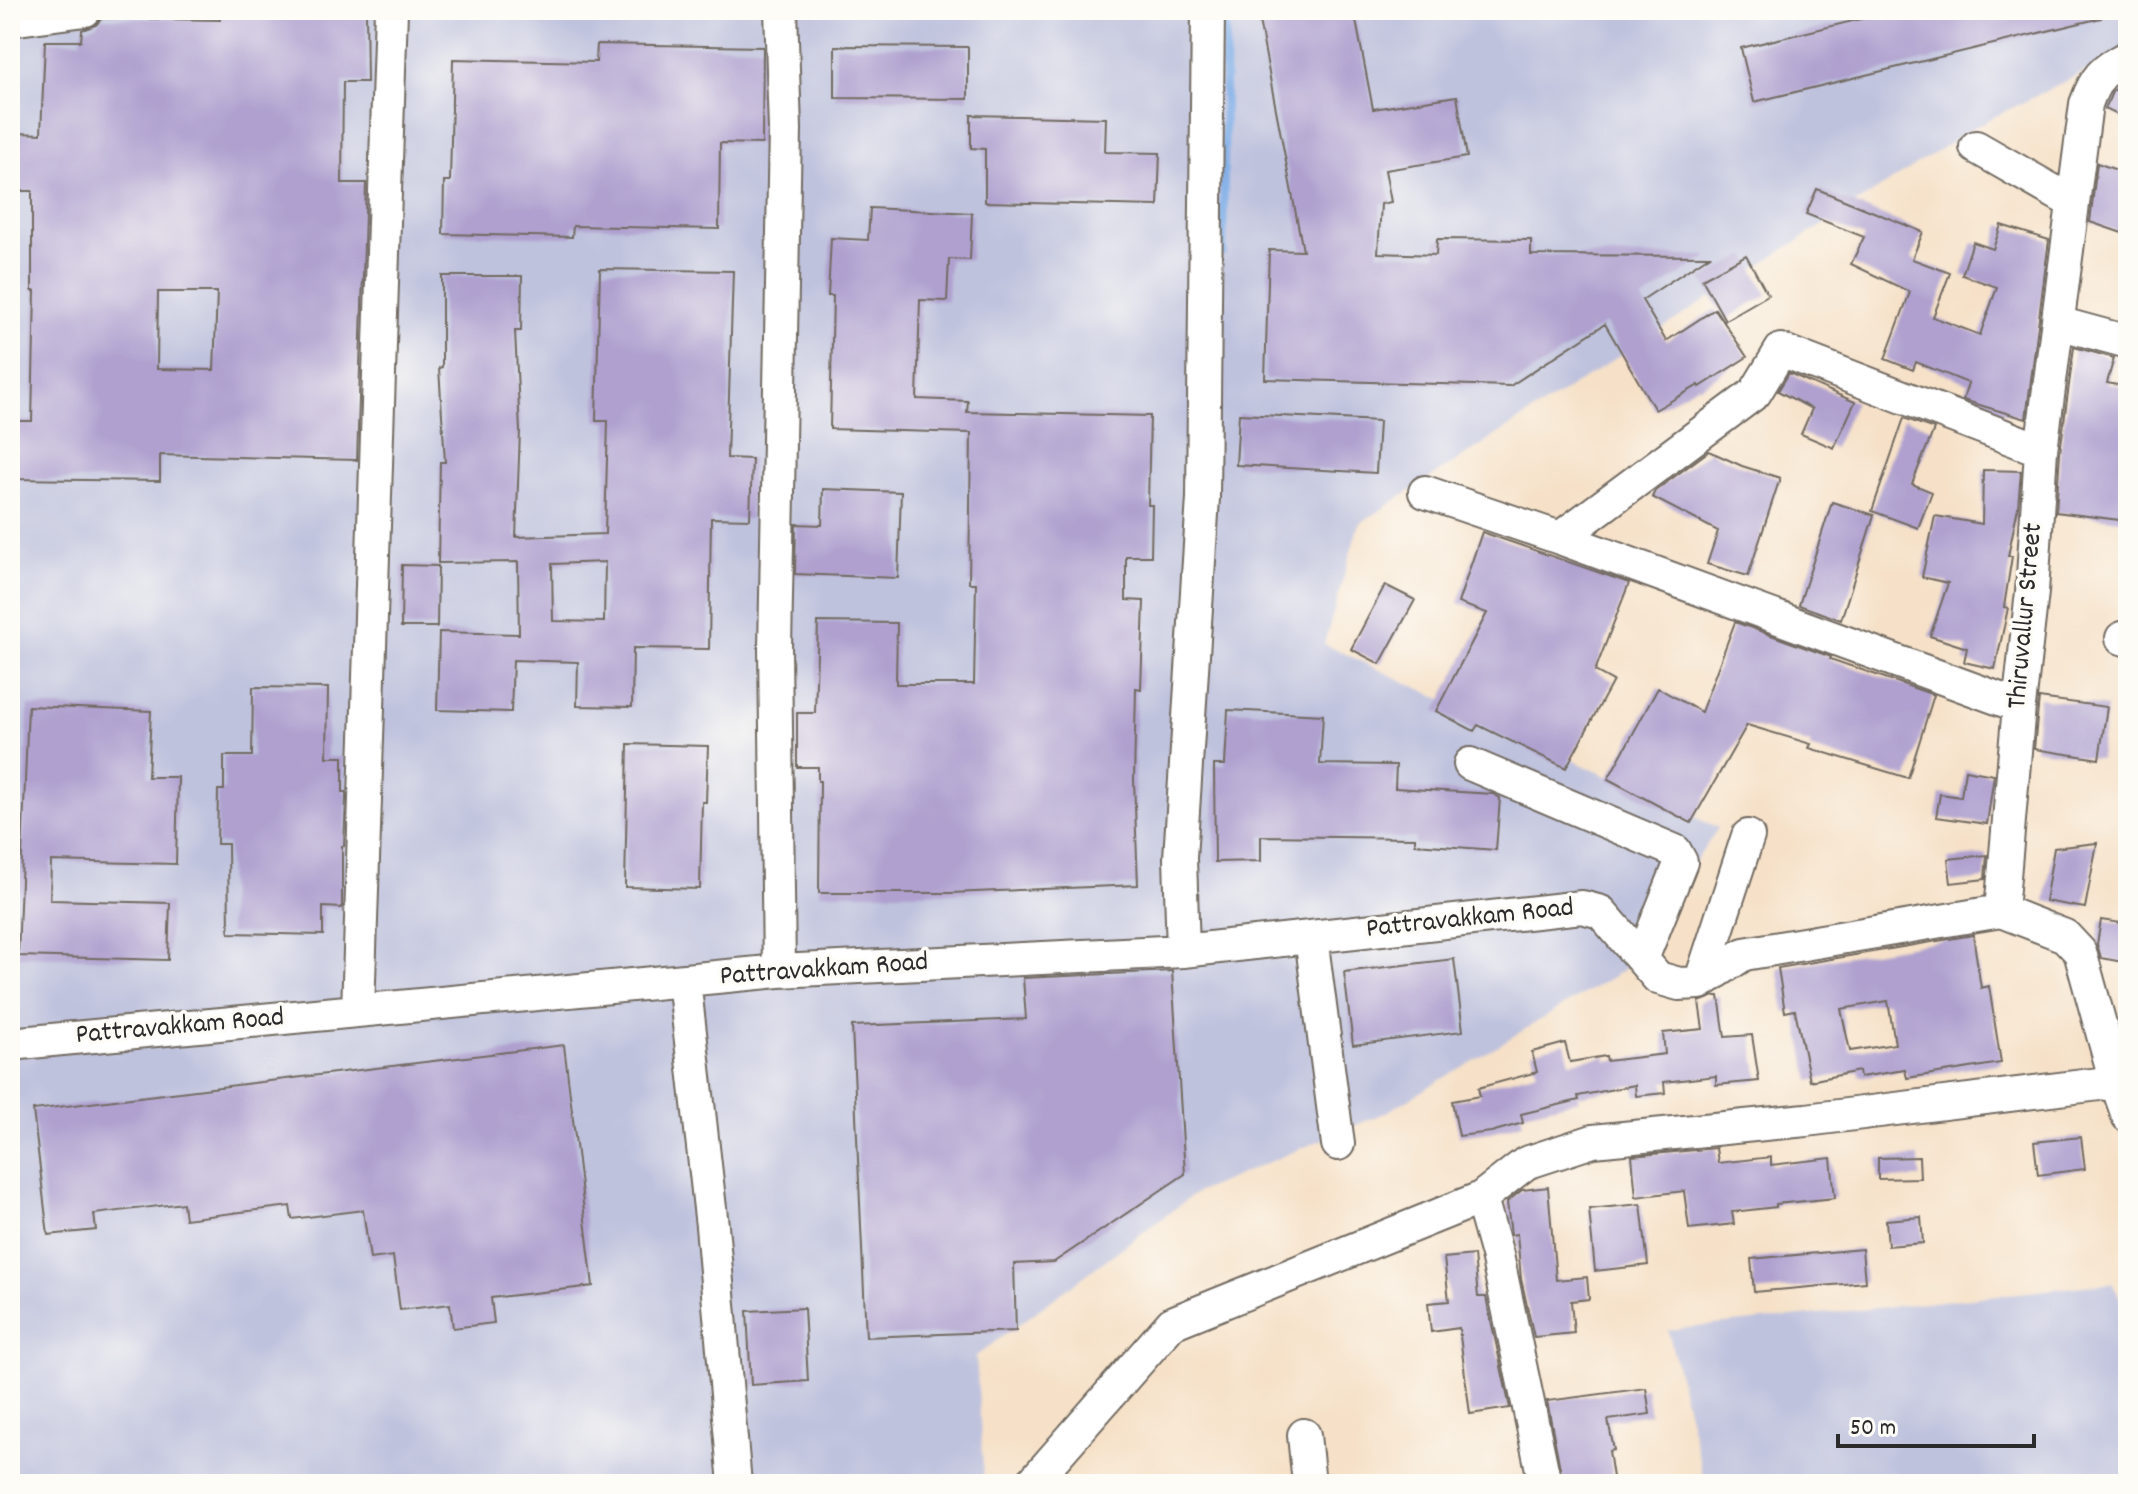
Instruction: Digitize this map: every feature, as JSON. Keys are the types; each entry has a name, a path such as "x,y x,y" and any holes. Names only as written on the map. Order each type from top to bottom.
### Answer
{"street":[{"path":"10,20 85,10"},
{"path":"358,1011 391,10"},
{"path":"779,971 775,648 785,129 781,10"},
{"path":"1183,951 1180,858 1203,498 1208,10"},
{"name":"Thiruvallur Street","path":"2001,911 2032,592 2041,450 2086,104 2095,80 2128,57"},
{"path":"1976,147 2072,202"},
{"path":"2058,323 2128,342"},
{"path":"1560,538 1755,393 1781,350 2041,450"},
{"path":"1425,492 1560,538 2019,706"},
{"path":"1470,764 1675,851 1681,862 1642,959"},
{"path":"1700,983 1748,836"},
{"name":"Pattravakkam Road","path":"10,1044 779,971 1183,951 1582,907 1601,912 1658,978 1679,984 1700,983"},
{"path":"1700,983 1744,954 2001,911 2065,936 2080,952 2128,1116"},
{"path":"1311,937 1338,1144"},
{"name":"Pattravakkam Road","path":"684,980 712,1226 735,1484"},
{"path":"1036,1484 1033,1482 1172,1323 1481,1198 1526,1163 1593,1141 1806,1120 2116,1082"},
{"path":"1481,1198 1497,1255 1545,1484"},
{"path":"1304,1435 1309,1484"}],"shaded area":[{"path":"10,10 2128,10 2128,50 1976,126 1359,524 1324,644 1718,828 1622,971 1387,1112 1196,1193 976,1356 984,1484 10,1484"},
{"path":"2112,1283 2128,1313 2128,1484 1705,1484 1668,1330"}],"building":[{"path":"220,10 366,10 367,82 343,82 342,183 366,183 357,460 160,455 160,481 11,479 12,421 32,421 35,291 32,291 32,191 16,191 19,133 41,134 45,41 81,41 82,30 96,25 102,18 220,20","holes":["158,292 217,292 214,370 157,369"]},
{"path":"1257,10 1354,10 1373,109 1457,96 1467,157 1385,170 1391,202 1381,204 1378,253 1436,255 1437,239 1531,240 1531,255 1709,256 1642,300 1666,341 1715,309 1747,357 1700,387 1655,410 1605,324 1510,386 1265,379 1269,250 1303,251"},
{"path":"1898,10 2100,10 2101,18 1754,102 1741,48"},
{"path":"597,44 763,47 762,144 720,143 719,229 573,226 572,237 443,234 444,181 450,181 453,59 596,62"},
{"path":"835,46 968,47 968,99 835,98"},
{"path":"2127,79 2128,120 2105,109 2112,92"},
{"path":"971,115 1106,118 1105,152 1160,153 1158,206 985,202 985,149 971,148"},
{"path":"2097,163 2128,174 2128,235 2090,222"},
{"path":"1817,189 1923,232 1912,259 1950,273 1933,317 1980,335 1997,287 1962,275 1973,242 1993,249 2001,225 2049,240 2026,419 1963,400 1968,383 1916,362 1913,370 1885,359 1910,292 1851,264 1864,237 1806,214"},
{"path":"870,208 972,213 970,260 949,259 947,301 920,300 917,399 968,401 967,412 1150,416 1148,505 1152,505 1151,556 1126,556 1126,600 1144,601 1141,689 1136,688 1134,780 1138,885 951,893 819,893 818,767 797,767 797,713 815,713 818,622 897,623 896,684 974,684 976,583 969,583 971,433 830,429 833,296 828,296 831,238 868,240"},
{"path":"1746,255 1768,295 1725,320 1702,279"},
{"path":"600,269 733,271 727,458 752,459 750,519 711,518 709,649 633,648 632,707 577,706 578,662 513,660 511,712 437,710 439,632 519,634 518,562 438,563 440,462 445,462 439,368 442,367 442,276 522,276 521,331 515,331 520,431 516,537 605,534 608,421 596,421","holes":["605,562 604,622 553,621 552,564"]},
{"path":"2074,347 2114,358 2107,383 2128,387 2128,521 2056,512 2060,452"},
{"path":"1789,373 1855,402 1834,448 1801,434 1812,409 1778,391"},
{"path":"1239,414 1379,421 1376,473 1236,465"},
{"path":"1904,418 1934,429 1912,484 1932,492 1918,528 1872,511"},
{"path":"1709,451 1780,478 1748,576 1707,564 1718,531 1652,497 1655,491"},
{"path":"1983,470 2021,471 2018,507 2008,556 2012,556 2004,607 2008,608 1995,669 1964,662 1967,648 1930,636 1948,583 1922,577 1935,516 1982,524"},
{"path":"823,489 901,492 898,578 795,574 796,524 822,525"},
{"path":"1832,502 1874,515 1841,620 1799,605"},
{"path":"1482,532 1629,583 1595,671 1613,681 1566,768 1478,725 1474,731 1436,711 1487,613 1458,603"},
{"path":"402,565 438,566 437,627 401,627"},
{"path":"1385,585 1415,600 1380,664 1351,649"},
{"path":"1735,622 1934,695 1908,778 1809,748 1811,744 1747,725 1691,823 1608,779 1658,688 1701,712"},
{"path":"253,687 328,688 327,757 343,757 343,792 346,792 346,799 342,908 323,907 323,935 229,933 228,844 217,844 218,790 224,790 224,756 252,756"},
{"path":"2039,698 2107,707 2099,759 2034,749"},
{"path":"28,706 151,711 148,777 178,777 176,864 51,861 50,900 170,903 168,960 18,956"},
{"path":"1228,710 1323,715 1320,764 1396,765 1395,788 1493,794 1500,798 1496,850 1415,844 1415,838 1261,836 1261,861 1215,862 1214,765 1225,765"},
{"path":"628,744 708,746 706,802 702,802 700,889 625,887"},
{"path":"1965,770 1994,775 1987,824 1936,817 1940,794 1961,797"},
{"path":"2097,843 2085,908 2045,901 2054,848"},
{"path":"1987,855 1985,879 1951,883 1948,859"},
{"path":"2101,920 2128,924 2128,963 2101,958 2097,944"},
{"path":"1973,935 1981,988 1989,986 2001,1063 1907,1078 1905,1070 1860,1077 1859,1071 1810,1081 1795,1010 1785,1012 1778,968","holes":["1888,1001 1895,1044 1850,1051 1841,1009"]},
{"path":"1454,959 1463,1031 1353,1045 1344,972"},
{"path":"1172,971 1185,1174 1054,1262 1014,1264 1016,1331 866,1337 852,1026 1026,1019 1023,978"},
{"path":"1719,996 1725,1037 1752,1035 1759,1081 1716,1085 1716,1076 1664,1082 1665,1093 1636,1096 1635,1085 1578,1096 1579,1100 1521,1114 1523,1123 1491,1132 1459,1136 1452,1101 1480,1096 1478,1088 1537,1072 1532,1052 1565,1043 1570,1062 1606,1056 1607,1061 1665,1054 1663,1033 1703,1029 1699,1002"},
{"path":"564,1045 593,1286 491,1298 494,1323 453,1328 450,1304 400,1310 393,1256 370,1259 363,1210 292,1219 290,1206 185,1219 183,1203 94,1214 96,1230 48,1235 33,1110"},
{"path":"2081,1137 2085,1169 2038,1175 2034,1142"},
{"path":"1716,1148 1718,1163 1771,1157 1771,1165 1831,1158 1835,1198 1732,1212 1734,1224 1689,1229 1684,1191 1636,1197 1632,1156"},
{"path":"1919,1157 1920,1178 1878,1179 1878,1158"},
{"path":"1548,1187 1556,1280 1587,1277 1589,1299 1571,1301 1574,1333 1534,1337 1521,1279 1517,1234 1511,1235 1507,1202 1522,1190"},
{"path":"1641,1204 1648,1265 1595,1271 1589,1209"},
{"path":"1921,1217 1923,1243 1888,1246 1886,1220"},
{"path":"1862,1249 1865,1282 1754,1292 1751,1259"},
{"path":"1474,1255 1478,1297 1486,1297 1510,1408 1470,1414 1459,1328 1431,1332 1428,1303 1449,1301 1444,1258"},
{"path":"804,1308 808,1381 751,1385 747,1311"},
{"path":"1646,1388 1650,1414 1608,1420 1614,1450 1609,1451 1614,1484 1563,1484 1547,1401"}],"waterway":[{"path":"1223,252 1226,10"}]}
